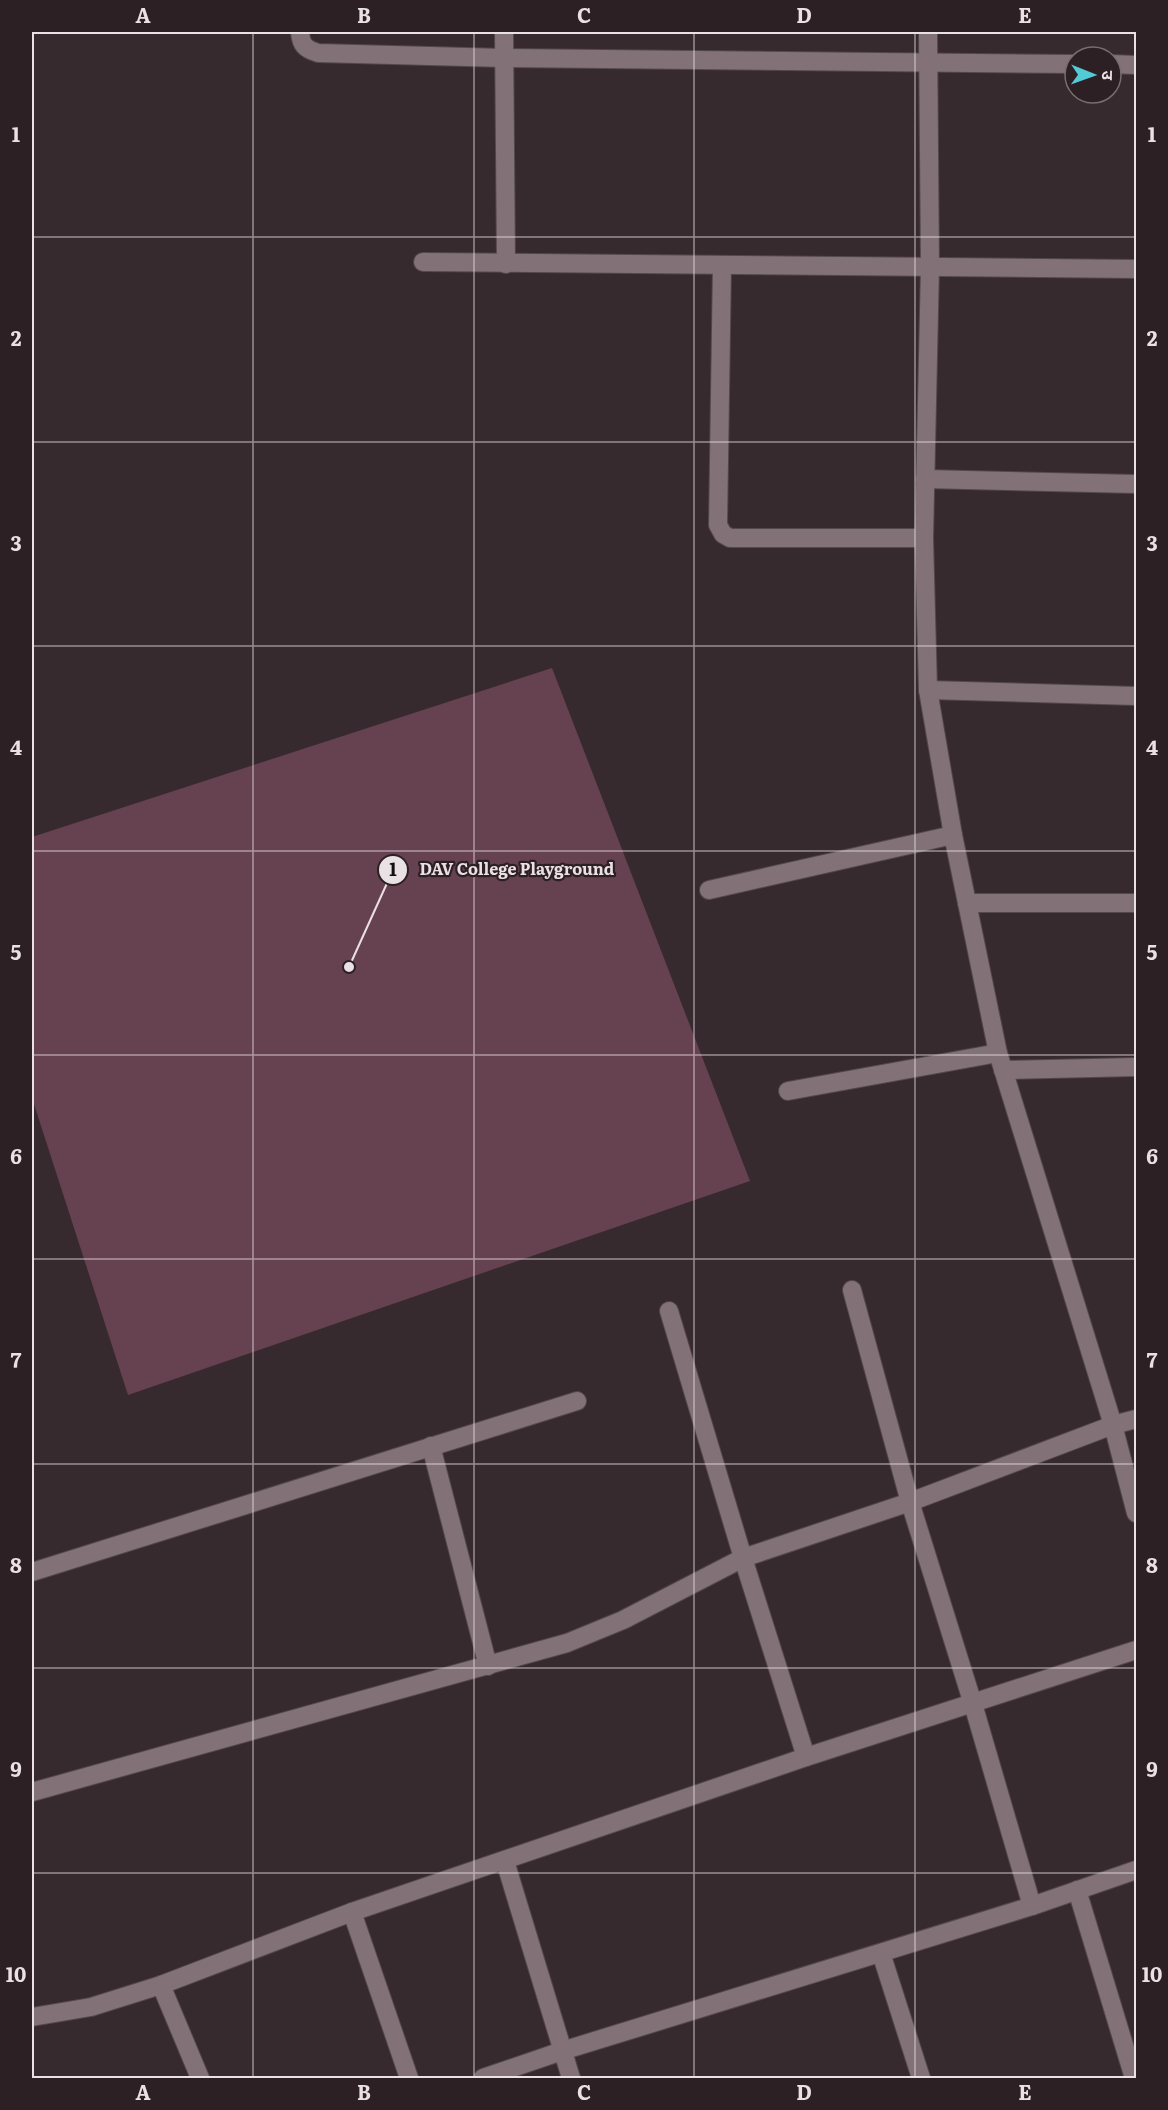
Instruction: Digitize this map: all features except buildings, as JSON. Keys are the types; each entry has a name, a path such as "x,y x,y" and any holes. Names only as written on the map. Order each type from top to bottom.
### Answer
{"street":[{"path":"300,32 301,41 307,50 318,53 504,58 1063,64"},
{"path":"504,32 506,264"},
{"path":"927,32 930,266 924,538 928,690 953,835 1001,1061 1113,1425 1137,1513"},
{"path":"423,262 1137,269"},
{"path":"722,266 718,525 723,534 730,538 924,538"},
{"path":"925,479 1137,484"},
{"path":"928,690 1137,696"},
{"path":"710,890 953,835"},
{"path":"967,903 1137,903"},
{"path":"789,1091 1001,1061 1137,1066"},
{"path":"852,1290 910,1502 973,1704 1032,1906"},
{"path":"669,1311 806,1757"},
{"path":"32,1572 576,1401"},
{"path":"32,1792 567,1643 623,1620 743,1558 910,1502 1113,1425 1137,1419"},
{"path":"431,1446 488,1666"},
{"path":"32,2017 91,2007 161,1984 352,1912 806,1757 1137,1650"},
{"path":"505,1861 571,2079"},
{"path":"483,2079 562,2051 1032,1906 1137,1870"},
{"path":"1077,1890 1134,2079"},
{"path":"352,1912 409,2079"},
{"path":"881,1953 921,2079"},
{"path":"161,1984 200,2079"}],"shaded area":[{"path":"552,668 750,1181 128,1395 32,1098 32,837"}],"place":[{"name":"DAV College Playground","path":"349,967"}]}
